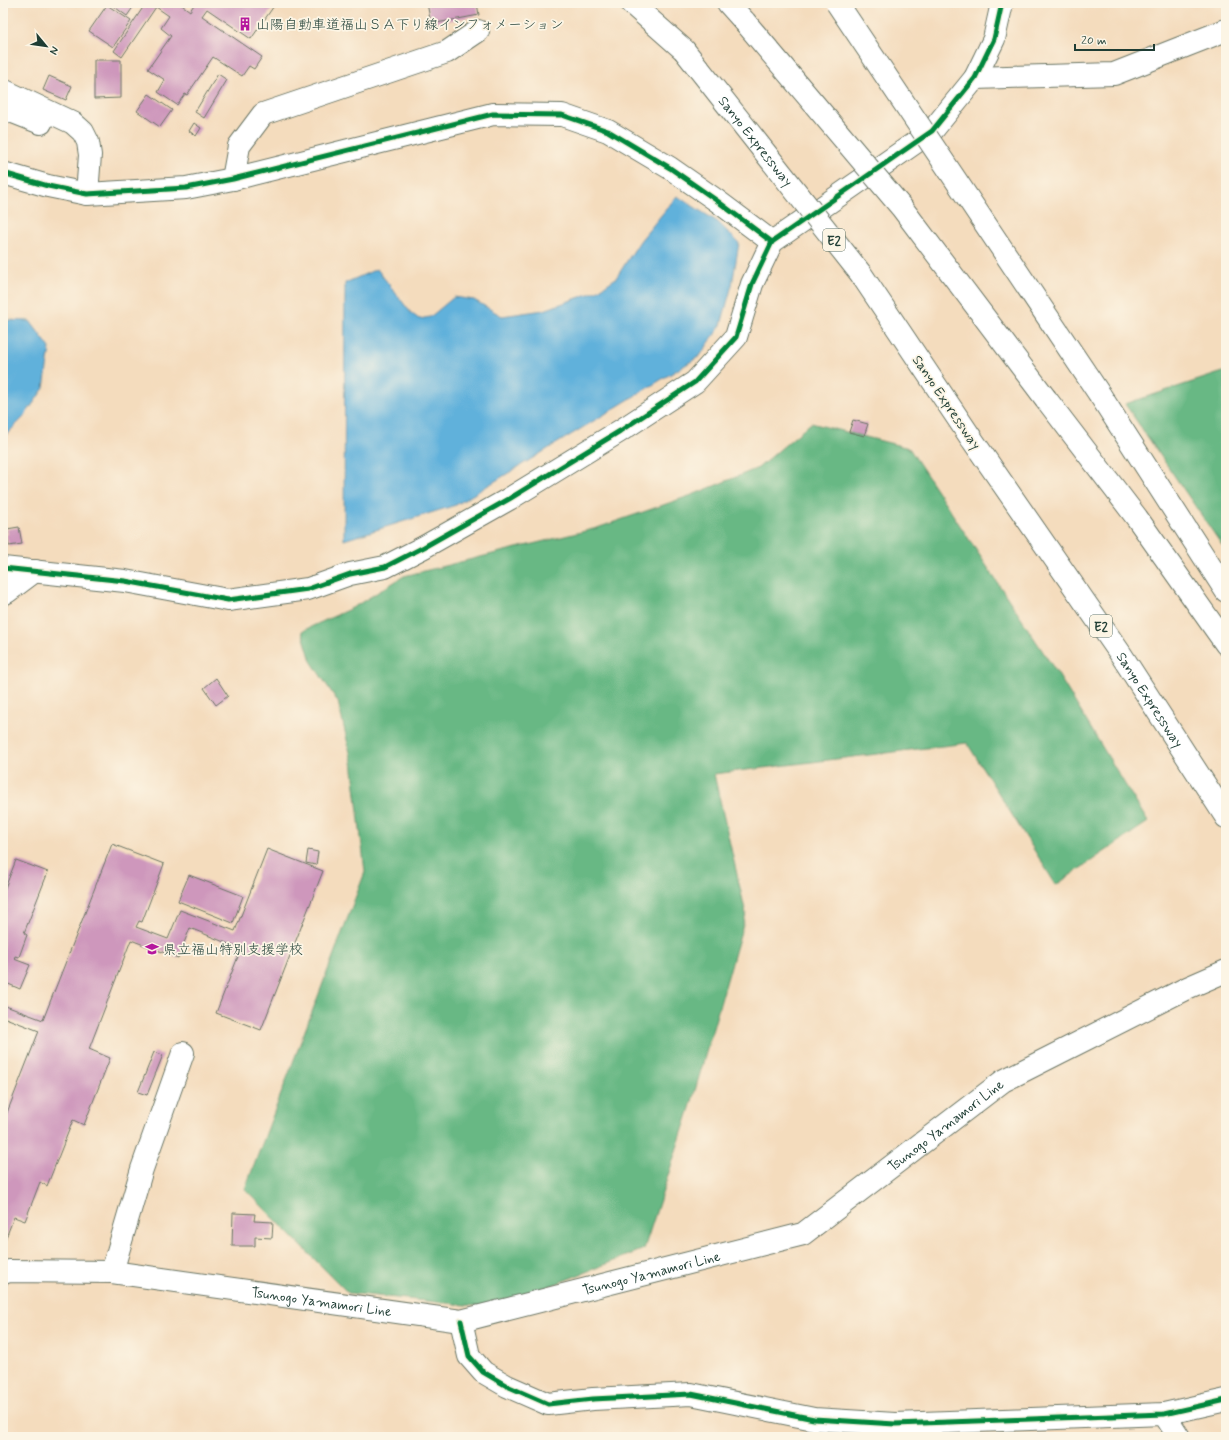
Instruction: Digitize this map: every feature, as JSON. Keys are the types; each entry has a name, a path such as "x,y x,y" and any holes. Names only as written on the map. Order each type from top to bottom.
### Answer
{"main road":[{"path":"631,3 684,50"},
{"name":"Sanyo Expressway","path":"647,3 861,274 971,438 1120,653 1226,817"},
{"path":"728,3 902,208 1137,518 1226,644"},
{"path":"837,3 1100,395 1226,591"},
{"path":"3,568 125,581 228,600 308,589 350,574 385,567 509,499 620,431 695,382 736,337 752,284 772,242 932,131 975,78 994,39 1002,3"},
{"path":"975,78 1114,74 1226,30"},
{"path":"233,179 239,146 263,114 447,52 478,31"},
{"path":"3,90 73,123 83,132 88,142 90,155 87,194"},
{"path":"3,108 64,133 79,146 86,160 87,194"},
{"path":"3,173 48,186 87,194 186,188 233,179 493,114 562,115 608,131 670,168 772,242"},
{"path":"3,594 35,571"},
{"name":"Tsunogo Yamamori Line","path":"3,1273 9,1271 112,1272 461,1321 803,1234 1003,1081 1187,988 1226,971"},
{"path":"112,1272 142,1169 183,1053"},
{"path":"461,1321 469,1356 484,1372 507,1386 548,1404 593,1399 691,1394 814,1419 895,1424 1164,1414 1226,1400"},
{"path":"1164,1414 1179,1437"}],"green space":[{"path":"1226,371 1226,551 1125,404"},
{"path":"811,423 909,448 1059,676 1148,822 1056,885 967,743 714,774 746,914 690,1108 644,1249 495,1308 348,1293 245,1189 365,872 352,761 338,702 311,661 302,631 354,607 404,576 597,528 692,495 758,468"}],"water":[{"path":"677,196 718,222 739,243 732,285 721,325 700,356 456,505 344,540 345,283 377,269 411,313 419,319 430,317 454,297 474,300 502,316 544,310 597,291 616,278 640,241"},
{"path":"3,320 30,321 50,348 44,388 23,418 3,438"}],"building":[{"path":"109,3 136,3 127,16"},
{"path":"146,3 179,3 190,11 195,3 276,3 251,39 207,9 202,16 262,57 254,69 249,66 242,76 213,57 187,95 185,94 177,105 158,92 165,80 148,69 171,36 161,28 169,16 156,7 122,57 114,51"},
{"path":"427,3 477,3 479,15 431,24"},
{"path":"107,5 131,21 113,47 89,31"},
{"path":"94,60 121,60 121,98 94,99"},
{"path":"218,74 227,80 204,118 195,112"},
{"path":"49,76 72,86 66,100 43,90"},
{"path":"149,94 172,110 160,127 137,111"},
{"path":"194,123 201,128 196,136 189,131"},
{"path":"853,420 868,424 864,436 849,432"},
{"path":"19,527 22,544 9,546 6,535 8,534 7,529"},
{"path":"216,678 228,696 216,705 204,688"},
{"path":"112,844 164,864 142,922 139,921 136,927 168,939 180,910 235,931 267,849 323,871 261,1030 216,1013 241,949 190,928 178,958 131,940 89,1049 110,1058 84,1125 73,1120 47,1186 40,1182 25,1221 14,1217 3,1245 3,1123 39,1031 3,1017 3,1005 43,1020"},
{"path":"308,850 318,852 316,865 306,863"},
{"path":"16,860 48,872 24,933 27,935 19,957 15,956 14,959 30,965 20,989 6,983 3,990 3,893"},
{"path":"189,875 243,896 233,923 178,901"},
{"path":"154,1052 163,1055 147,1095 138,1092"},
{"path":"233,1213 255,1214 254,1221 273,1222 272,1238 255,1237 255,1246 232,1246"}],"cycle path":[{"path":"3,568 125,581 228,600 308,589 350,574 385,567 424,547 509,499 620,431 695,382 736,337 752,284 772,242 932,131 975,78 994,39 1002,3"},
{"path":"3,173 48,186 87,194 186,188 233,179 493,114 562,115 608,131 670,168 772,242"},
{"path":"461,1321 469,1356 483,1372 507,1386 548,1404 593,1399 691,1394 814,1419 895,1424 1164,1414 1226,1400"}],"place":[{"name":"山陽自動車道福山ＳＡ下り線インフォメーション","path":"245,24"},
{"name":"県立福山特別支援学校","path":"152,949"}]}
